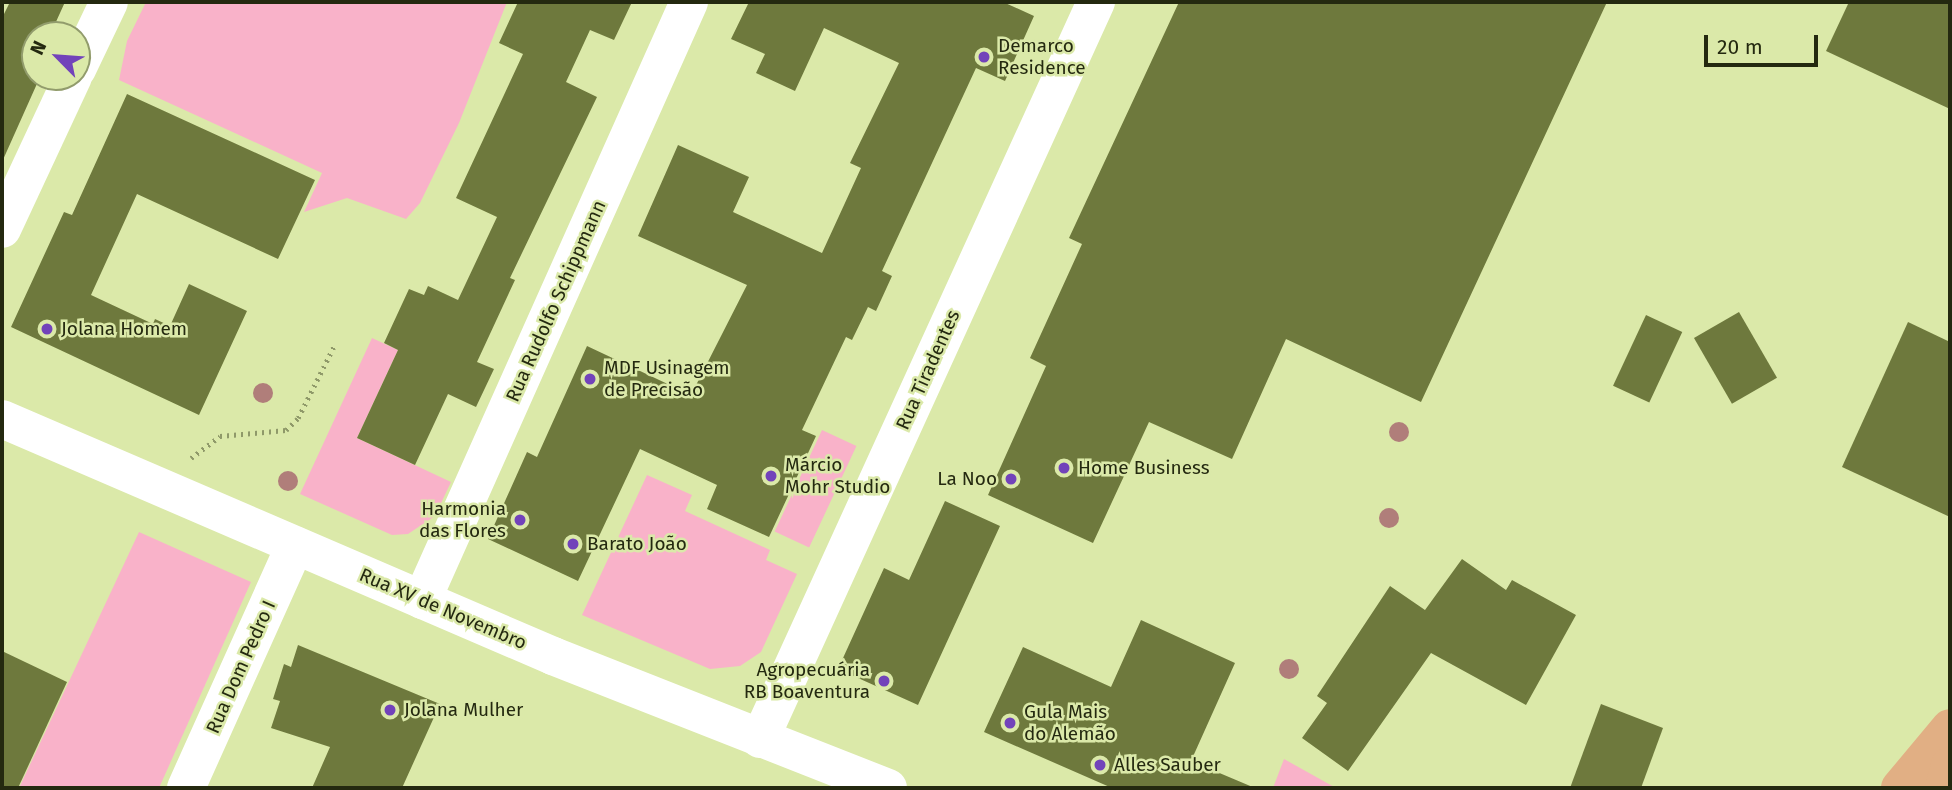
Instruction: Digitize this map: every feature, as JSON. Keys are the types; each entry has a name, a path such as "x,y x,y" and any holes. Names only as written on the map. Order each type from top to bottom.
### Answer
{"main road":[{"path":"1899,788 1950,728"},
{"path":"1944,788 1950,765"}],"street":[{"path":"91,40 109,2"},
{"name":"Rua Rudolfo Schippmann","path":"422,600 690,2"},
{"name":"Rua Tiradentes","path":"760,739 1096,2"},
{"path":"2,229 67,91"},
{"name":"Rua XV de Novembro","path":"2,419 422,600 760,739 888,788"},
{"name":"Rua Dom Pedro I","path":"186,788 295,545"}],"path":[{"path":"174,494 192,457 204,444 220,436 286,430 298,418 334,344"}],"shaded area":[{"path":"146,2 507,2 459,123 420,203 406,219 347,198 304,212 322,173 119,80 127,41"},
{"path":"372,338 398,350 357,438 451,482 435,516 408,534 392,535 300,494"},
{"path":"822,430 856,446 809,548 775,532"},
{"path":"647,475 692,495 685,511 770,550 766,560 797,574 761,652 740,666 710,669 582,615"},
{"path":"139,532 251,582 159,788 19,788"},
{"path":"1284,759 1336,788 1273,788"}],"building":[{"path":"10,2 65,2 56,21 21,21 21,91 34,91 2,162 2,18"},
{"path":"518,2 632,2 614,40 590,30 566,82 597,97 510,278 515,280 477,362 494,369 476,407 448,394 415,465 357,438 398,350 384,343 409,289 424,295 428,286 458,300 497,217 456,198 523,54 499,43"},
{"path":"749,2 1003,2 1034,16 1005,81 976,68 882,271 892,276 876,311 868,307 852,340 846,337 802,430 816,436 769,537 707,509 717,485 640,449 578,581 488,539 527,452 537,457 587,346 691,395 747,285 638,236 678,145 749,177 733,212 822,253 861,168 850,163 899,63 824,28 795,91 756,73 765,54 731,39"},
{"path":"1179,2 1607,2 1421,402 1286,339 1232,459 1149,422 1093,543 988,495 1046,366 1030,358 1082,244 1069,238"},
{"path":"1849,2 1950,2 1950,109 1826,51"},
{"path":"127,94 315,180 278,259 137,194 91,295 153,324 155,319 170,326 189,284 247,311 199,415 11,327 64,212 72,215"},
{"path":"1739,312 1777,378 1732,404 1694,338"},
{"path":"1646,315 1682,332 1649,403 1613,386"},
{"path":"1908,322 1950,342 1950,517 1842,467"},
{"path":"945,501 1000,526 918,705 838,669 884,568 909,580"},
{"path":"1462,559 1506,590 1512,580 1576,615 1526,705 1431,653 1348,771 1302,738 1327,703 1317,696 1390,586 1425,610"},
{"path":"1141,620 1235,663 1191,761 1255,788 1112,788 984,732 1023,647 1111,687"},
{"path":"298,645 440,704 402,788 312,788 330,747 271,728 280,701 273,699 284,664 291,667"},
{"path":"2,651 67,682 18,788 2,788"},
{"path":"1601,704 1663,728 1641,788 1570,788"}],"place":[{"name":"Demarco Residence","path":"984,57"},
{"name":"Jolana Homem","path":"47,329"},
{"name":"MDF Usinagem de Precisão","path":"590,379"},
{"name":"Home Business","path":"1064,468"},
{"name":"Márcio Mohr Studio","path":"771,476"},
{"name":"La Noo","path":"1011,479"},
{"name":"Harmonia das Flores","path":"520,520"},
{"name":"Barato João","path":"573,544"},
{"name":"Agropecuária RB Boaventura","path":"884,681"},
{"name":"Jolana Mulher","path":"390,710"},
{"name":"Gula Mais do Alemão","path":"1010,723"},
{"name":"Alles Sauber","path":"1100,765"}]}
